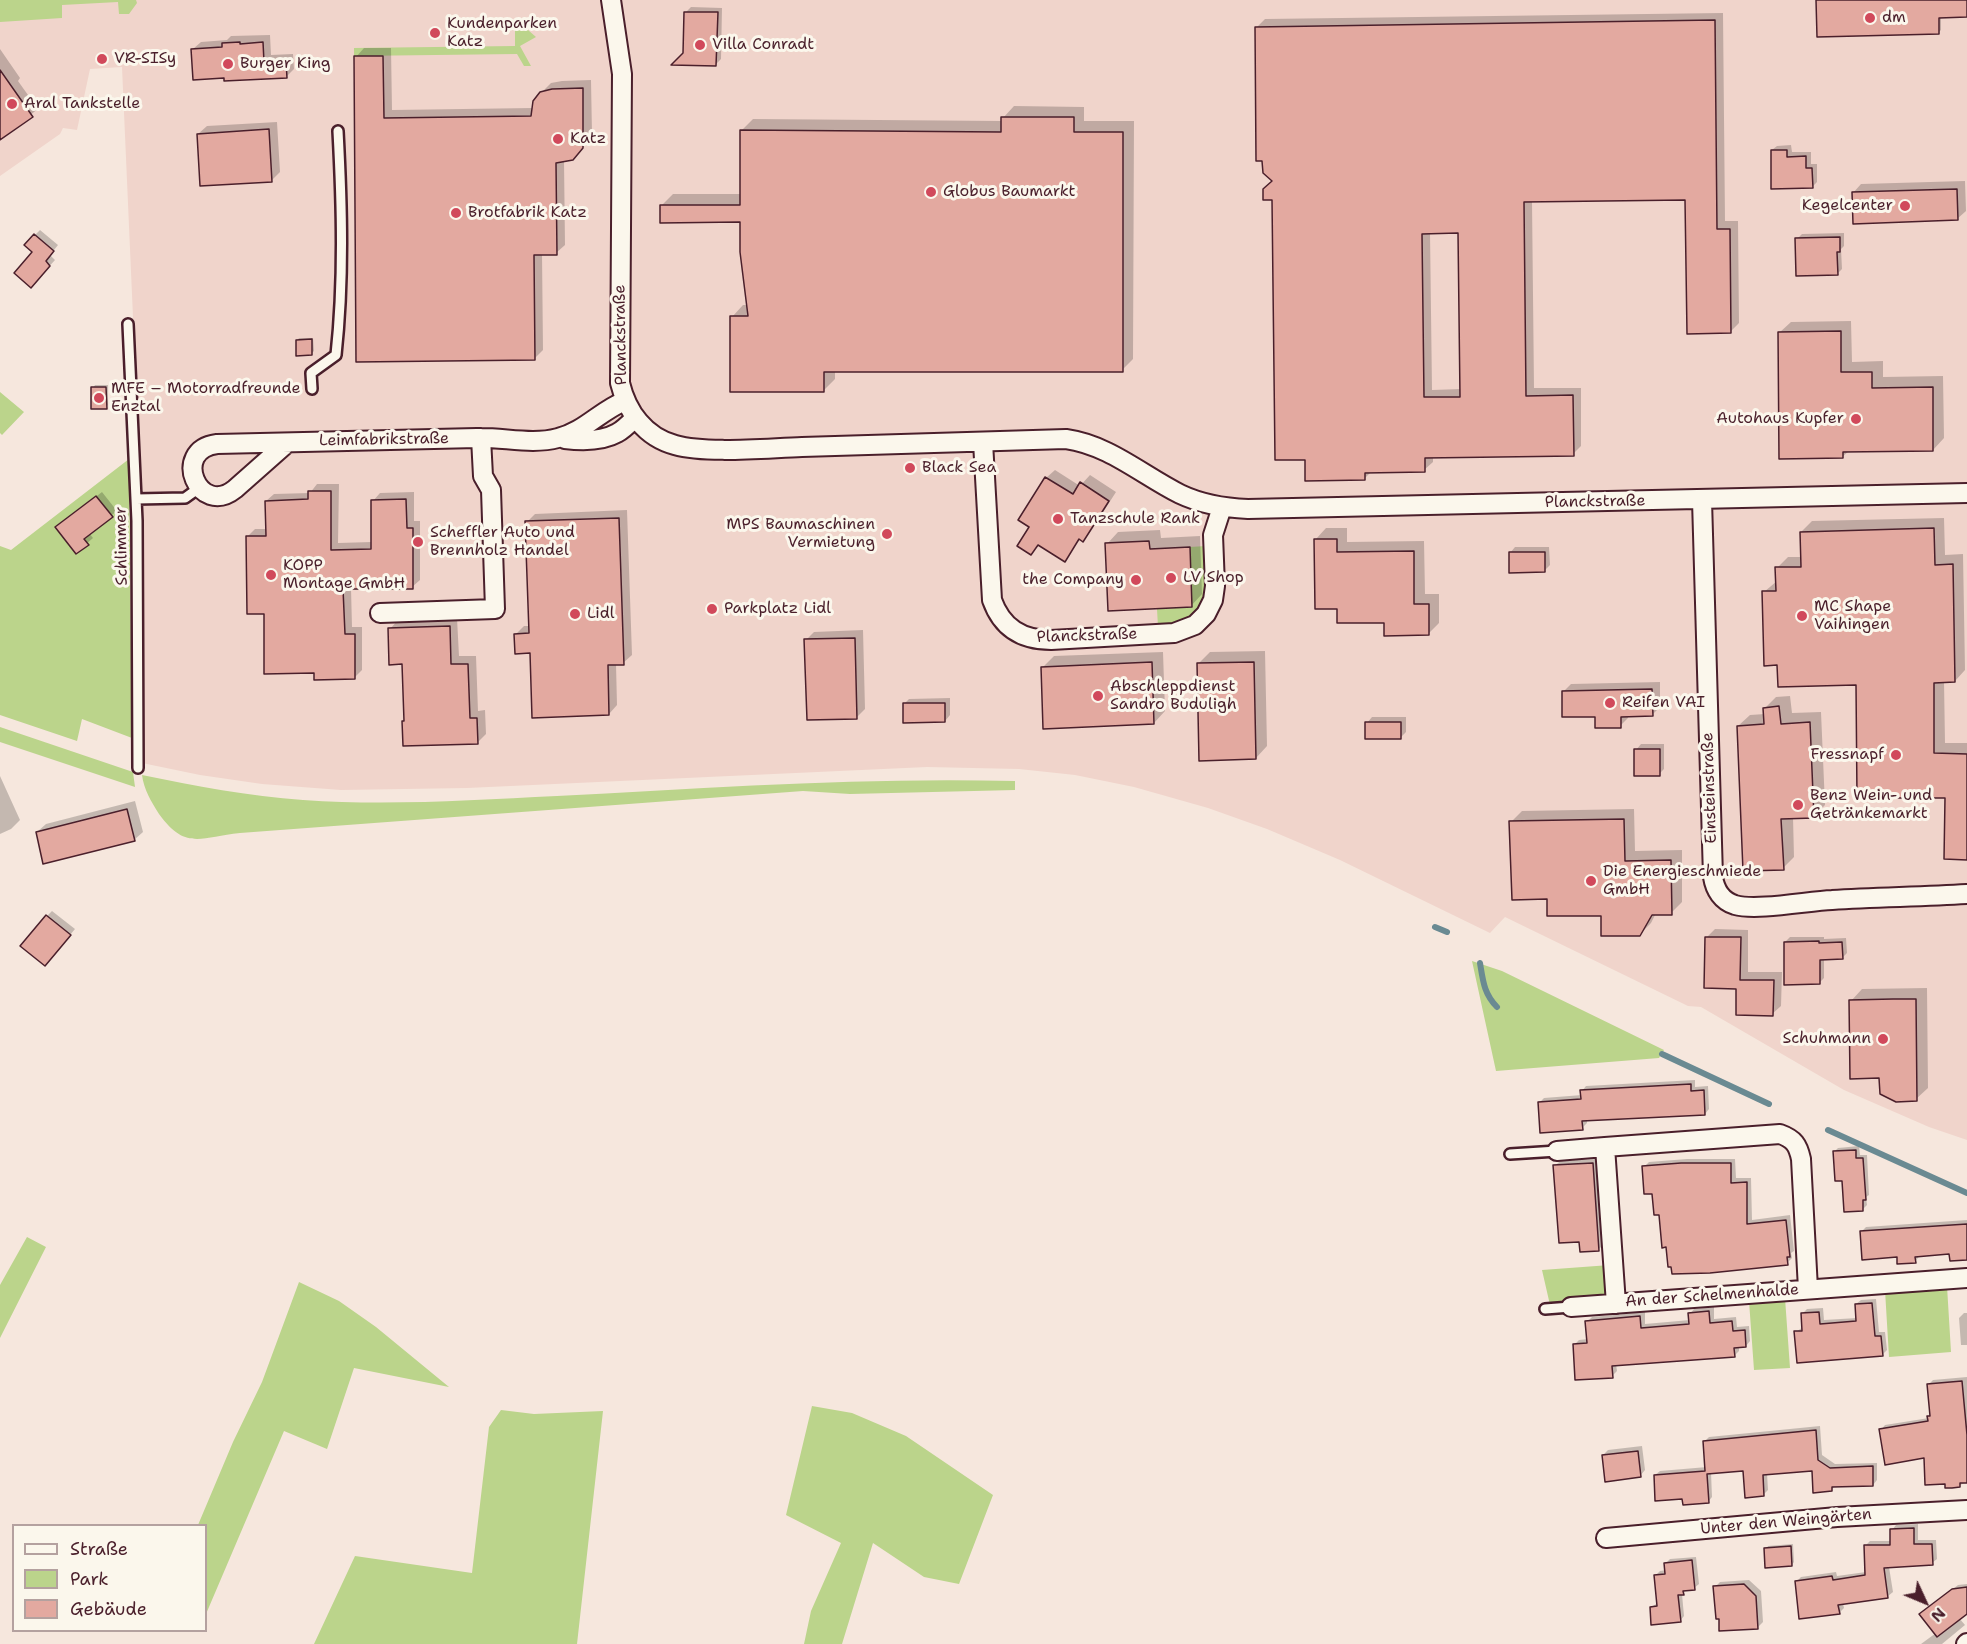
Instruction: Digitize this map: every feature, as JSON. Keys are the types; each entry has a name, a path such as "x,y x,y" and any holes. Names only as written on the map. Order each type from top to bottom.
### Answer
{"street":[{"name":"Planckstraße","path":"611,0 622,74 620,383 625,401 635,418 646,430 674,445 698,448 774,448 1066,439 1096,446 1181,494 1222,507 1248,509 1967,494"},
{"name":"Leimfabrikstraße","path":"199,488 192,475 192,465 203,448 217,444 481,438 544,441 560,438 579,430 612,406 625,401"},
{"name":"Leimfabrikstraße","path":"560,438 591,440 607,437 617,433 635,418"},
{"path":"380,613 495,609 492,490 483,476 481,438"},
{"name":"Planckstraße","path":"983,442 992,600 1006,625 1014,632 1032,639 1051,640 1174,633 1195,625 1206,614 1213,600 1215,586 1213,535 1222,507"},
{"path":"199,488 212,495 231,492 287,443"},
{"name":"Einsteinstraße","path":"1702,500 1713,878 1719,894 1729,903 1744,906 1967,894"},
{"name":"An der Schelmenhalde","path":"1557,1151 1780,1134 1792,1139 1798,1147 1801,1159 1808,1289"},
{"name":"An der Schelmenhalde","path":"1605,1147 1616,1304"},
{"name":"An der Schelmenhalde","path":"1571,1307 1967,1278"},
{"name":"Unter den Weingärten","path":"1606,1538 1837,1517 1967,1510"}],"lane":[{"path":"312,389 311,373 336,355 341,269 338,131"},
{"name":"Schlimmer","path":"128,324 136,499 138,768"},
{"path":"136,499 185,498 199,488"},
{"path":"1510,1154 1557,1151"},
{"path":"1545,1309 1571,1307"}],"shaded area":[{"path":"0,0 1967,0 1967,1140 1929,1127 1844,1090 1701,1007 1688,1006 1505,917 1490,933 1340,860 1267,829 1208,808 1134,787 1075,775 1019,769 927,767 467,788 341,790 262,784 200,775 142,763 141,499 122,67 90,69 77,130 63,128 60,134 0,176"}],"green space":[{"path":"0,0 136,0 137,3 129,14 119,14 118,2 62,5 62,18 0,22"},
{"path":"515,28 528,30 536,37 520,46 531,66 524,66 517,54 354,56 354,48 515,46"},
{"path":"0,392 24,412 2,435 0,433"},
{"path":"129,459 132,738 82,719 77,741 0,715 0,546 11,550"},
{"path":"1206,546 1207,588 1201,606 1184,623 1158,627 1157,609 1192,607 1190,547"},
{"path":"0,727 133,772 135,787 0,742"},
{"path":"142,775 263,796 335,802 462,801 786,784 900,781 1015,781 1015,790 850,794 803,791 240,833 195,839 177,833 159,814 146,791"},
{"path":"1472,961 1502,971 1664,1050 1659,1058 1496,1071"},
{"path":"27,1237 46,1247 0,1338 0,1285"},
{"path":"1610,1265 1613,1300 1550,1305 1542,1270"},
{"path":"299,1282 339,1301 376,1327 449,1387 354,1368 327,1449 284,1431 207,1612 207,1524 198,1524 233,1442 262,1382"},
{"path":"1947,1286 1951,1352 1889,1357 1885,1290"},
{"path":"1785,1298 1790,1368 1754,1370 1749,1301"},
{"path":"812,1406 852,1413 906,1436 993,1495 959,1584 924,1577 873,1543 842,1644 804,1644 811,1611 841,1543 786,1515"},
{"path":"501,1410 534,1414 603,1411 577,1644 314,1644 355,1556 472,1573 489,1427"}],"building":[{"name":"dm","path":"1816,0 1967,0 1967,17 1939,18 1939,34 1817,37"},
{"name":"Villa Conradt","path":"684,12 718,12 716,66 671,65 683,53"},
{"path":"1715,20 1717,229 1730,229 1731,333 1687,334 1685,200 1524,202 1526,396 1573,395 1574,456 1425,458 1425,472 1365,473 1365,480 1305,481 1305,460 1275,460 1272,200 1263,200 1263,189 1272,181 1263,173 1262,161 1256,161 1255,27","holes":["1458,233 1460,397 1424,397 1422,234"]},
{"name":"Burger King","path":"240,42 240,44 263,42 264,62 286,61 287,78 193,80 191,49 222,47 222,43"},
{"name":"Brotfabrik Katz","path":"354,56 383,56 384,118 531,116 533,101 540,92 552,89 583,88 583,148 573,160 556,163 557,255 534,255 535,360 356,362"},
{"name":"Aral Tankstelle","path":"0,70 33,117 0,140"},
{"path":"1001,117 1074,117 1074,132 1123,132 1123,372 824,372 824,392 730,392 730,316 748,316 740,252 740,222 660,223 660,205 740,205 740,130 1001,132"},
{"path":"269,129 272,182 200,186 197,134"},
{"path":"1771,150 1787,150 1787,157 1806,156 1806,168 1812,168 1813,188 1771,189"},
{"name":"Kegelcenter","path":"1957,189 1958,220 1853,224 1852,192"},
{"path":"34,234 54,251 46,261 50,266 31,288 14,273 32,252 24,245"},
{"path":"1840,237 1840,252 1837,252 1838,275 1796,276 1795,238"},
{"name":"Autohaus Kupfer","path":"1841,331 1841,372 1872,372 1872,388 1933,387 1933,451 1843,452 1843,458 1779,459 1778,332"},
{"path":"312,339 312,355 296,356 296,340"},
{"name":"MFE – Motorradfreunde Enztal","path":"91,387 106,387 107,409 91,409"},
{"name":"Tanzschule Rank","path":"1045,477 1073,494 1080,482 1109,501 1083,542 1079,539 1065,562 1038,545 1031,555 1017,546 1029,527 1018,520"},
{"path":"308,491 331,491 331,550 371,549 371,500 406,499 407,528 413,528 413,589 343,589 345,634 355,634 355,679 314,680 314,673 264,674 264,614 247,614 246,536 266,536 265,501 308,499"},
{"path":"96,496 113,517 84,539 89,545 76,554 55,527"},
{"name":"Lidl","path":"619,518 624,665 608,665 609,715 532,718 530,653 515,654 514,634 529,633 525,521"},
{"path":"1934,528 1935,565 1953,564 1955,682 1934,683 1934,753 1967,754 1967,860 1944,859 1945,798 1857,798 1856,685 1778,687 1777,665 1764,666 1762,591 1776,591 1775,567 1801,567 1800,532"},
{"path":"1314,539 1337,539 1337,552 1414,551 1414,604 1429,604 1429,635 1384,636 1384,623 1337,623 1337,609 1315,609"},
{"path":"1149,541 1150,549 1190,547 1192,607 1108,611 1105,543"},
{"path":"1509,552 1545,552 1545,572 1509,573"},
{"path":"450,626 451,664 468,664 470,718 477,718 478,744 403,746 402,664 389,665 388,628"},
{"path":"855,638 857,719 807,720 804,639"},
{"name":"Abschleppdienst Sandro Buduligh","path":"1152,662 1154,724 1043,729 1041,667"},
{"path":"1254,662 1256,759 1199,761 1197,663"},
{"path":"1652,689 1653,716 1621,717 1621,728 1595,728 1595,717 1562,717 1562,691"},
{"path":"903,703 945,703 945,722 903,723"},
{"path":"1779,706 1781,724 1810,722 1814,818 1781,819 1784,870 1743,871 1737,726 1764,724 1763,708"},
{"path":"1365,722 1401,722 1401,739 1365,739"},
{"path":"1634,749 1660,749 1660,776 1634,776"},
{"path":"127,809 135,841 43,864 36,832"},
{"path":"1624,819 1625,861 1671,860 1672,915 1652,915 1640,936 1601,936 1601,916 1547,916 1547,899 1512,900 1509,821"},
{"path":"46,915 71,935 45,966 20,946"},
{"path":"1705,937 1741,937 1740,980 1774,980 1773,1016 1736,1015 1736,989 1704,988"},
{"path":"1819,941 1819,943 1842,942 1843,959 1820,960 1820,984 1784,985 1784,942"},
{"name":"Schuhmann","path":"1916,999 1917,1101 1896,1102 1880,1094 1879,1078 1850,1079 1849,1000"},
{"path":"1691,1084 1691,1091 1704,1090 1705,1115 1582,1121 1583,1130 1540,1133 1538,1102 1581,1099 1580,1090"},
{"path":"1856,1150 1856,1158 1863,1158 1866,1200 1863,1200 1863,1211 1844,1212 1842,1181 1835,1181 1833,1151"},
{"path":"1593,1163 1599,1251 1580,1252 1579,1242 1559,1243 1553,1165"},
{"path":"1731,1163 1731,1183 1747,1182 1747,1224 1786,1220 1790,1257 1787,1257 1788,1265 1710,1273 1672,1274 1671,1267 1668,1267 1666,1247 1662,1248 1659,1215 1654,1215 1652,1194 1644,1194 1642,1166"},
{"path":"1967,1224 1967,1260 1950,1261 1949,1254 1915,1257 1916,1263 1897,1264 1897,1257 1862,1260 1860,1231"},
{"path":"1872,1303 1875,1336 1881,1336 1883,1356 1797,1363 1794,1331 1802,1331 1801,1313 1819,1312 1820,1324 1856,1321 1855,1304"},
{"path":"1709,1311 1710,1323 1732,1321 1733,1331 1745,1330 1746,1347 1734,1348 1735,1357 1612,1366 1613,1378 1575,1380 1573,1344 1587,1343 1585,1321 1640,1316 1641,1328 1689,1324 1688,1313"},
{"path":"1962,1381 1967,1435 1967,1483 1960,1483 1960,1487 1952,1488 1945,1488 1945,1484 1925,1485 1924,1458 1885,1465 1879,1429 1928,1421 1927,1416 1930,1416 1927,1384"},
{"path":"1816,1430 1818,1460 1830,1468 1873,1466 1873,1486 1832,1487 1832,1491 1813,1493 1812,1471 1763,1475 1764,1496 1745,1498 1743,1471 1707,1474 1709,1503 1683,1505 1682,1499 1655,1501 1654,1475 1705,1471 1703,1441"},
{"path":"1638,1451 1641,1477 1605,1482 1602,1455"},
{"path":"1914,1528 1914,1544 1932,1544 1933,1565 1884,1568 1888,1598 1838,1605 1840,1614 1799,1619 1795,1581 1832,1576 1833,1580 1865,1575 1864,1545 1890,1545 1890,1529"},
{"path":"1791,1546 1792,1566 1765,1568 1764,1548"},
{"path":"1692,1560 1695,1590 1683,1591 1684,1595 1678,1595 1681,1622 1651,1625 1650,1607 1657,1606 1654,1575 1665,1574 1664,1563"},
{"path":"1744,1584 1756,1596 1758,1629 1719,1631 1713,1586"},
{"path":"1967,1587 1967,1614 1937,1637 1919,1614 1952,1589"}],"waterway":[{"path":"1435,927 1447,932"},
{"path":"1480,963 1487,992 1497,1007"},
{"path":"1662,1054 1769,1104"},
{"path":"1828,1130 1967,1193"}],"place":[{"name":"dm","path":"1870,18"},
{"name":"Kundenparken Katz","path":"435,33"},
{"name":"Villa Conradt","path":"700,45"},
{"name":"VR-SISy","path":"102,59"},
{"name":"Burger King","path":"228,64"},
{"name":"Aral Tankstelle","path":"12,104"},
{"name":"Katz","path":"558,139"},
{"name":"Globus Baumarkt","path":"931,192"},
{"name":"Kegelcenter","path":"1905,206"},
{"name":"Brotfabrik Katz","path":"456,213"},
{"name":"MFE – Motorradfreunde Enztal","path":"99,398"},
{"name":"Autohaus Kupfer","path":"1856,419"},
{"name":"Black Sea","path":"910,468"},
{"name":"Tanzschule Rank","path":"1058,519"},
{"name":"MPS Baumaschinen Vermietung","path":"887,534"},
{"name":"Scheffler Auto und Brennholz Handel","path":"418,542"},
{"name":"KOPP Montage GmbH","path":"271,575"},
{"name":"LV Shop","path":"1171,578"},
{"name":"the Company","path":"1136,580"},
{"name":"Parkplatz Lidl","path":"712,609"},
{"name":"Lidl","path":"575,614"},
{"name":"MC Shape Vaihingen","path":"1802,616"},
{"name":"Abschleppdienst Sandro Buduligh","path":"1098,696"},
{"name":"Reifen VAI","path":"1610,703"},
{"name":"Fressnapf","path":"1896,755"},
{"name":"Benz Wein- und Getränkemarkt","path":"1798,805"},
{"name":"Die Energieschmiede GmbH","path":"1591,881"},
{"name":"Schuhmann","path":"1883,1039"}]}
